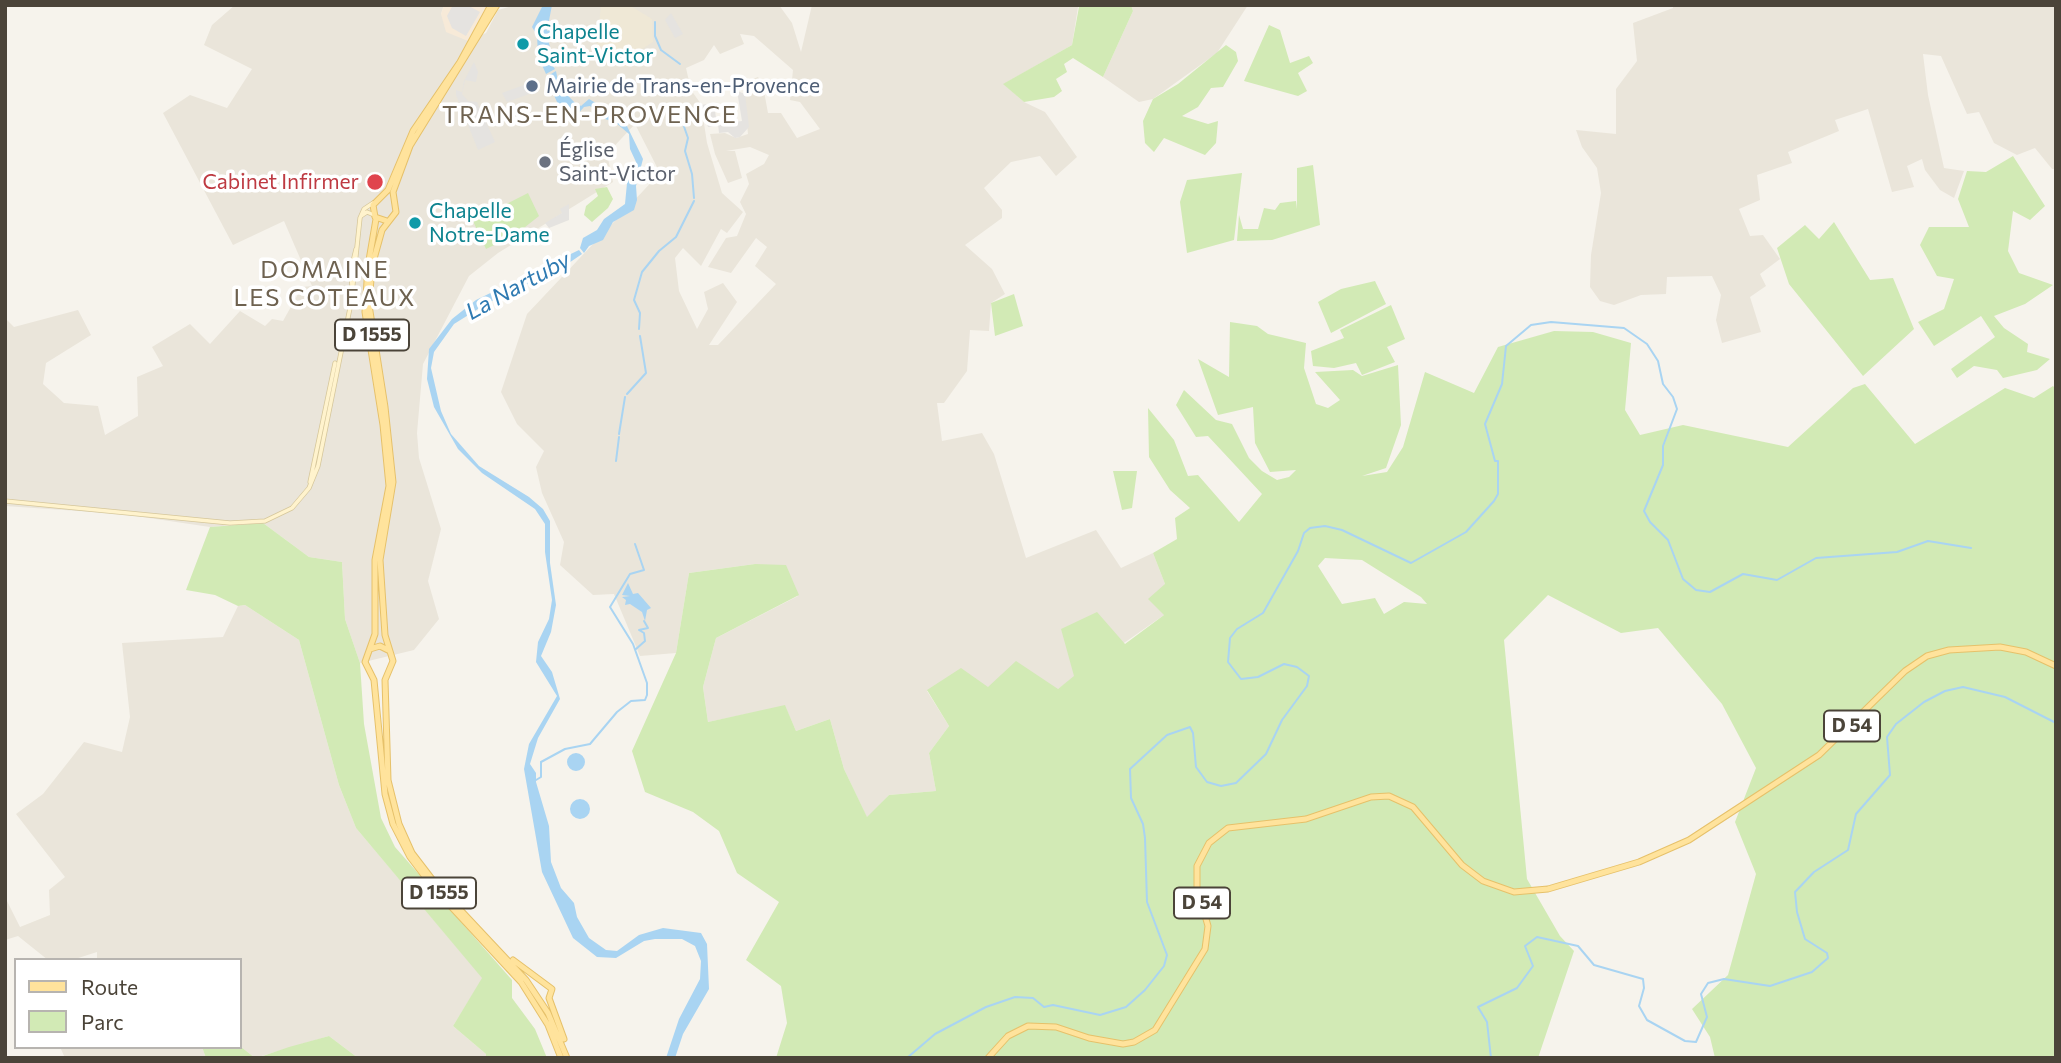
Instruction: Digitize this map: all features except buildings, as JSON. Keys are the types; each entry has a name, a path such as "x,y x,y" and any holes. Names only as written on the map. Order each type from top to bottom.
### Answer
{"main road":[{"path":"5,501 251,523 279,516 305,494 318,466 353,292 351,270 360,218 364,209 382,198 413,131 465,54 494,5"},
{"path":"360,218 367,212 387,221 396,212 392,202 394,188 416,134 463,64 494,5"},
{"path":"382,198 392,202"},
{"path":"375,202 375,217"},
{"name":"D 1555","path":"370,649 374,634 375,560 389,478 365,312 375,217"},
{"name":"D 1555","path":"387,221 372,267 369,305 393,469 392,495 380,560 380,589 388,650"},
{"path":"380,646 388,650 393,661 387,672 372,673 365,662 370,649 380,646"},
{"name":"D 54","path":"988,1058 1008,1036 1028,1026 1056,1027 1089,1038 1123,1044 1134,1042 1155,1030 1205,949 1208,926 1197,887 1197,866 1209,843 1228,828 1306,819 1371,797 1389,796 1413,807 1462,865 1483,881 1514,892 1548,889 1647,860 1698,834 1819,755 1905,671 1927,656 1950,650 2000,647 2026,652 2056,666"},
{"name":"D 1555","path":"387,672 388,780 399,824 425,871 493,943 538,996 567,1058"},
{"name":"D 1555","path":"372,673 385,794 403,845 432,886 521,982 548,1025 561,1058"},
{"path":"493,943 552,989 549,998 559,1021 563,1046"}],"shaded area":[{"path":"235,5 444,5 441,14 468,41 486,33 498,10 512,6 779,5 792,23 801,52 812,5 1084,5 1078,7 1072,45 1004,84 1024,102 1045,112 1077,157 1056,176 1040,156 1011,162 984,188 1002,210 1002,218 965,245 992,269 1005,294 991,303 989,331 970,330 967,371 944,403 937,403 942,441 982,433 994,454 1026,558 1096,530 1121,568 1153,553 1165,584 1164,615 1058,689 988,687 927,691 949,726 929,753 936,791 889,795 867,818 844,769 830,719 796,731 785,706 708,722 703,687 716,638 798,596 755,564 689,573 676,653 640,656 614,594 593,595 560,565 564,542 542,493 536,467 544,451 517,424 501,392 527,314 660,173 635,124 607,154 613,182 498,253 469,276 423,364 417,433 419,458 441,529 428,581 439,619 414,650 360,663 345,619 342,562 309,557 263,523 210,527 122,514 5,506 5,318 14,327 78,310 91,335 46,363 43,384 64,403 98,406 105,435 138,416 137,377 163,366 152,347 190,324 210,344 240,311 265,326 272,319 283,321 302,287 312,286 284,221 233,245 163,113 190,95 227,108 252,69 204,45 212,25","holes":["740,34 754,36 793,70 790,100 800,102 820,129 797,138 781,113 768,113 763,86 758,77 743,83 748,134 736,138 725,133 710,134 715,154 728,183 742,178 735,151 726,151 750,147 769,155 764,164 746,174 749,184 740,202 746,214 737,236 726,238 708,267 731,273 756,238 767,247 755,266 776,284 718,345 709,345 737,302 723,283 704,292 708,309 697,329 679,291 675,258 683,248 701,266 721,229 727,233 743,212 722,193 707,143 701,104 691,90 686,68 704,60 714,45 720,54 744,44"]},
{"path":"444,5 487,5 468,41 446,32 441,14"},
{"path":"453,5 467,5 480,12 466,36 452,28 447,16"},
{"path":"601,5 629,5 652,19 653,42 642,49 639,65 623,67 620,57 611,57 610,47 597,46"},
{"path":"1131,5 1248,5 1217,53 1153,99 1139,102 1103,77 1133,11"},
{"path":"1673,5 2056,5 2056,169 2052,169 2035,148 2017,155 1994,143 1979,112 1967,114 1941,56 1923,54 1928,95 1944,168 1964,171 1954,198 1940,190 1925,170 1922,159 1907,166 1914,187 1892,192 1868,109 1835,120 1839,131 1788,152 1792,163 1757,175 1760,200 1739,209 1750,236 1763,235 1780,259 1760,274 1766,286 1750,297 1761,332 1722,343 1716,320 1721,295 1712,276 1667,277 1666,294 1641,295 1614,305 1600,301 1590,287 1591,255 1601,193 1597,168 1582,147 1576,130 1616,134 1616,89 1637,61 1633,23 1673,8"},
{"path":"671,13 683,34 675,38 665,20"},
{"path":"474,62 478,72 476,82 465,80 462,94 468,101 477,102 495,142 478,150 456,95 456,90 462,92 464,81"},
{"path":"524,85 529,94 507,102 502,93"},
{"path":"737,91 745,94 749,127 740,137 735,138 728,132 719,133 718,124 742,121"},
{"path":"714,103 717,126 708,127 701,105"},
{"path":"569,204 569,220 549,228 545,223 562,213 560,209"},
{"path":"245,605 299,640 339,785 356,828 483,978 453,1026 486,1054 486,1058 358,1058 329,1036 255,1058 242,1048 242,958 97,958 97,952 78,958 46,958 18,936 5,940 5,897 20,927 50,915 49,890 65,877 16,814 43,794 84,742 122,752 130,717 122,643 223,637 238,606"},
{"path":"61,1049 203,1049 206,1058 65,1058"}],"green space":[{"path":"1131,5 1133,11 1103,77 1073,58 1064,64 1067,72 1056,79 1062,91 1054,97 1024,102 1003,84 1072,45 1079,7"},
{"path":"1269,25 1280,30 1290,63 1309,56 1313,63 1298,73 1307,91 1298,96 1244,81"},
{"path":"1226,45 1236,52 1238,61 1223,87 1211,88 1198,107 1182,116 1208,124 1218,121 1216,143 1205,155 1164,138 1154,152 1145,143 1143,121 1153,99 1178,84"},
{"path":"2013,156 2045,206 2030,220 2013,211 2008,251 2019,273 2053,285 2025,304 1994,316 2004,328 2028,344 2027,352 2050,359 2037,370 2003,378 1997,370 1974,366 1957,378 1951,369 1995,337 1981,316 1934,346 1918,322 1944,309 1954,279 1937,276 1920,245 1929,227 1969,227 1958,199 1967,171 1986,172"},
{"path":"1313,165 1320,225 1272,240 1237,241 1239,215 1243,229 1258,229 1264,208 1275,210 1280,203 1296,201 1297,209 1297,168"},
{"path":"1242,173 1234,240 1187,253 1180,202 1187,180"},
{"path":"607,187 613,199 608,208 592,222 584,215 586,206 598,196 595,189"},
{"path":"528,193 539,216 515,235 486,249 473,221"},
{"path":"1834,222 1870,280 1893,278 1914,329 1863,376 1789,284 1777,248 1805,225 1819,239"},
{"path":"1375,281 1386,304 1331,333 1318,302 1341,289"},
{"path":"1014,294 1023,326 995,336 991,303"},
{"path":"1391,305 1405,339 1387,347 1395,362 1362,375 1356,363 1334,368 1313,366 1311,351 1344,338 1340,330"},
{"path":"1230,322 1257,326 1268,334 1306,343 1304,368 1316,404 1328,408 1340,400 1315,372 1353,370 1362,376 1398,365 1401,425 1386,468 1362,476 1387,472 1403,447 1425,372 1474,393 1498,347 1554,331 1593,332 1631,343 1625,410 1640,435 1683,425 1788,447 1853,388 1865,384 1915,444 2005,388 2034,398 2053,386 2056,389 2056,1058 1715,1058 1710,1037 1692,1009 1728,975 1756,874 1735,822 1756,768 1722,704 1658,628 1621,633 1548,595 1504,640 1527,879 1560,936 1574,951 1538,1058 776,1058 787,1023 781,986 746,960 779,902 737,873 719,831 693,812 645,792 632,751 676,653 689,573 755,564 786,565 799,595 716,638 703,687 708,722 785,705 796,731 830,719 844,769 867,817 889,795 936,791 929,753 949,726 927,690 961,668 988,687 1016,661 1058,689 1074,676 1061,629 1097,612 1125,644 1164,615 1148,599 1165,584 1153,553 1177,539 1175,518 1190,508 1170,490 1149,457 1148,408 1174,440 1188,476 1198,475 1239,522 1262,494 1208,436 1196,437 1176,405 1184,390 1216,420 1232,424 1249,458 1262,471 1277,480 1289,477 1296,470 1270,472 1255,443 1253,407 1218,415 1198,359 1229,377","holes":["1325,558 1362,560 1421,597 1427,604 1404,602 1384,614 1375,598 1342,604 1318,566"]},
{"path":"1113,471 1137,471 1132,508 1122,510"},
{"path":"263,523 309,557 342,562 345,619 360,663 364,724 381,818 395,847 512,980 512,998 535,1029 547,1058 486,1058 486,1054 453,1026 482,978 356,828 339,785 299,640 245,605 238,606 215,595 186,590 210,527"},
{"path":"329,1036 358,1058 257,1058 289,1047"},
{"path":"242,1048 255,1058 206,1058 203,1049"}],"water":[{"path":"543,5 552,5 547,31 550,30 551,38 548,39 553,60 550,62 555,69 546,74 538,56 537,35 532,27"},
{"path":"556,71 559,86 575,103 568,114 557,102 546,77"},
{"path":"589,99 616,115 618,121 625,122 643,159 636,186 637,200 634,210 613,222 603,240 589,246 584,253 580,248 583,238 597,230 604,219 625,204 627,183 636,162 630,149 629,134 615,122 595,116 595,110 590,106 584,107 575,117 571,114 578,104 581,106"},
{"name":"La Nartuby","path":"579,250 582,254 563,267 486,304 454,324 434,352 431,368 441,411 451,434 479,466 529,497 543,509 550,521 550,563 556,605 551,632 541,656 552,672 560,699 538,738 530,764 536,773 536,782 549,826 551,862 561,888 574,903 577,917 589,938 606,950 617,951 639,935 663,928 701,933 707,944 709,989 683,1034 675,1058 666,1058 679,1019 700,979 701,961 695,946 682,939 655,939 644,941 616,958 597,957 573,938 542,872 524,769 529,744 557,696 536,662 538,642 549,619 552,600 545,552 545,524 535,509 482,473 458,449 434,407 427,379 429,349 452,319 476,300"},
{"path":"628,583 633,594 638,593 651,608 647,610 645,621 642,612 630,604 625,605 626,600 622,597 630,596 622,595"},
{"path":"572,753 580,753 585,762 583,769 572,771 567,766 567,758"},
{"path":"580,799 587,802 590,809 587,816 580,819 573,816 570,809 573,802"}],"waterway":[{"path":"655,22 655,36 661,50 680,64"},
{"path":"681,114 697,110"},
{"path":"681,118 688,138 685,151 692,174 694,198"},
{"path":"639,329 640,313 634,300 642,272 659,251 676,237 694,201"},
{"path":"907,1058 935,1034 986,1007 1015,997 1033,998 1044,1007 1053,1005 1100,1015 1126,1007 1145,990 1164,966 1167,955 1147,902 1145,838 1143,824 1131,798 1130,769 1167,735 1190,727 1196,767 1207,782 1221,786 1236,783 1266,754 1282,720 1307,686 1309,676 1297,667 1284,664 1258,677 1241,679 1228,662 1230,638 1237,629 1263,613 1298,551 1304,533 1310,528 1325,526 1342,530 1411,563 1466,532 1498,494 1498,461 1495,461 1485,424 1502,384 1506,346 1531,325 1551,322 1624,328 1647,344 1658,361 1663,384 1673,397 1677,409 1663,446 1663,465 1644,511 1650,522 1668,540 1683,579 1696,590 1710,592 1743,574 1777,580 1816,558 1897,552 1928,541 1971,548"},
{"path":"627,394 646,373 640,336"},
{"path":"619,434 625,397"},
{"path":"616,461 619,437"},
{"path":"536,780 541,777 541,762 565,749 590,744 617,712 631,701 645,700 647,683 633,644 610,607 630,574 644,570 635,544"},
{"path":"636,649 645,641 644,633 639,630 648,628 644,621"},
{"path":"1491,1058 1487,1022 1478,1007 1517,988 1533,966 1525,946 1537,937 1578,946 1594,965 1643,979 1644,988 1639,1006 1647,1020 1685,1041 1696,1042 1707,1017 1701,994 1708,983 1724,979 1770,986 1812,972 1828,958 1827,953 1805,939 1797,912 1795,892 1814,872 1848,850 1856,814 1890,775 1887,737 1896,724 1924,702 1945,691 1963,687 2005,697 2056,723"}],"place":[{"name":"Chapelle Saint-Victor","path":"523,44"},
{"name":"Mairie de Trans-en-Provence","path":"532,86"},
{"name":"Église Saint-Victor","path":"545,162"},
{"name":"Cabinet Infirmer","path":"375,182"},
{"name":"Chapelle Notre-Dame","path":"415,223"}],"district":[{"name":"TRANS-EN-PROVENCE","path":"590,115"},
{"name":"DOMAINE LES COTEAUX","path":"325,284"}]}
